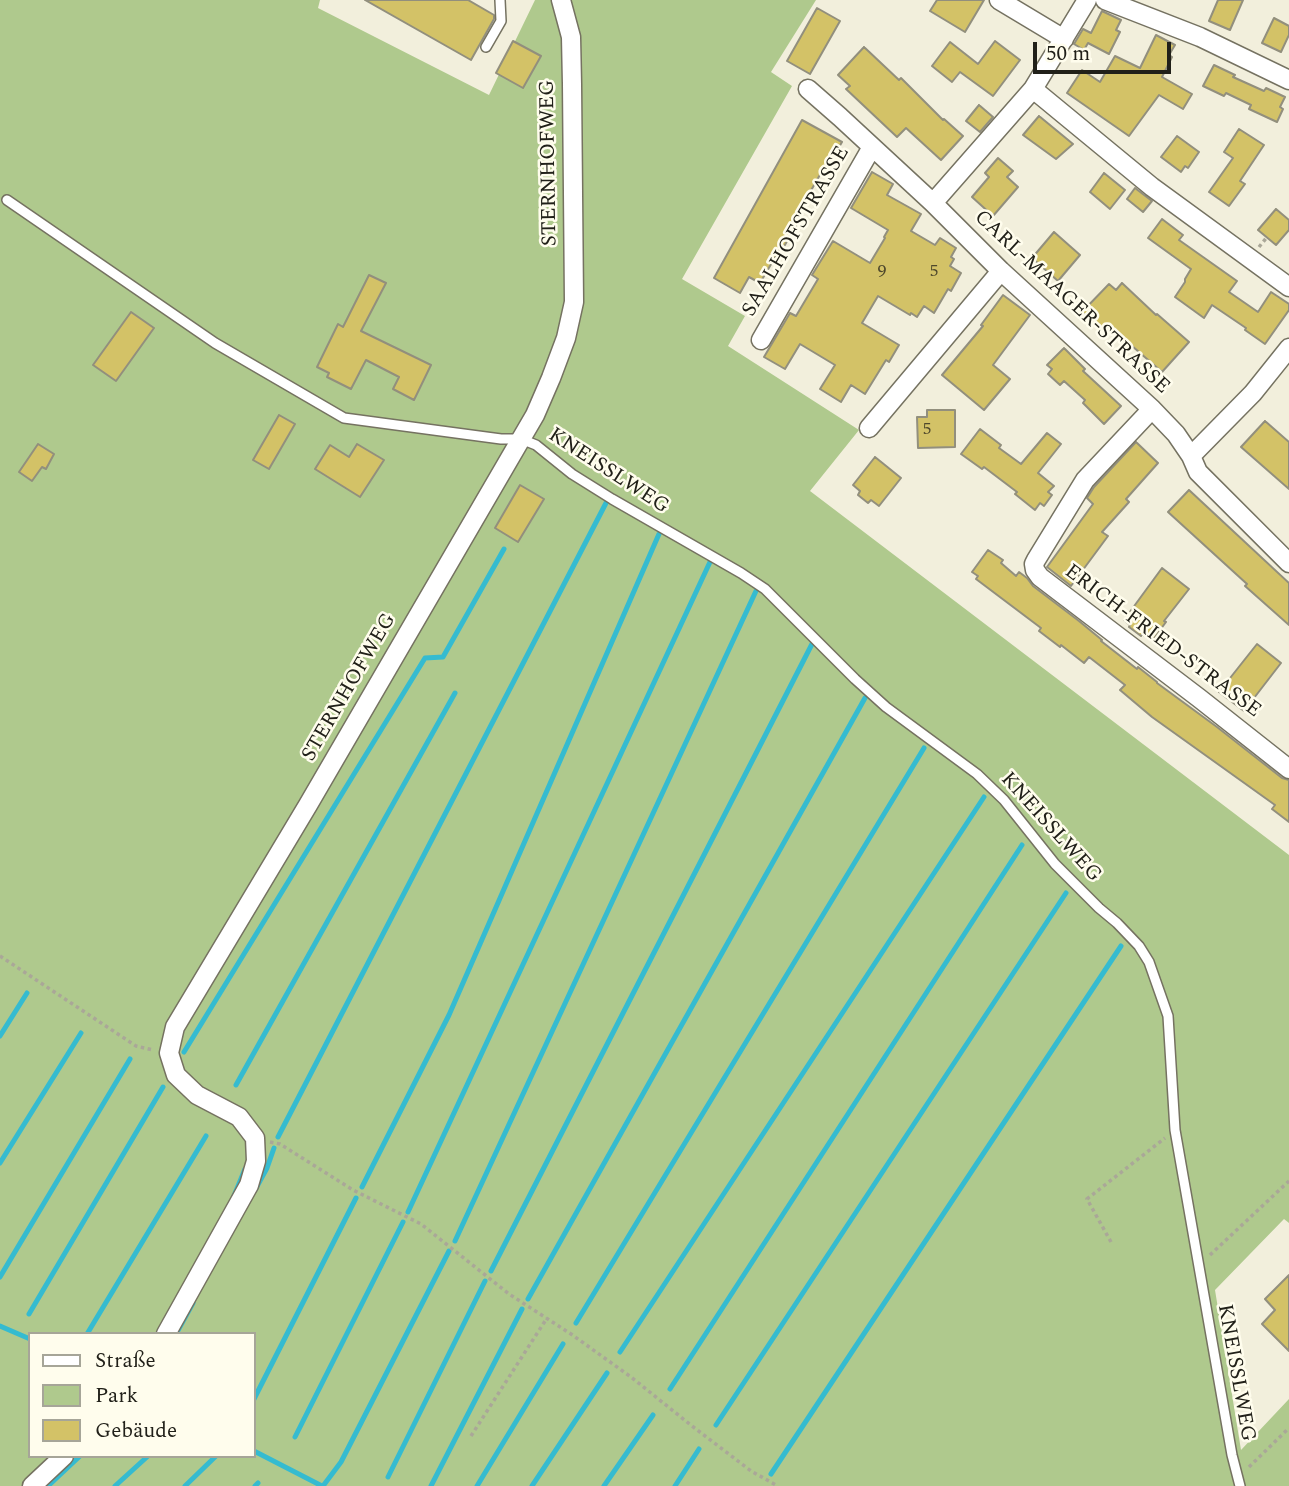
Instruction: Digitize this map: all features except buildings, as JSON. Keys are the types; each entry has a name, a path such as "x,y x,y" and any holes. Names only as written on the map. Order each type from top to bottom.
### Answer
{"street":[{"name":"STERNHOFWEG","path":"169,1053 175,1027 535,415 566,338 575,302 571,37 561,0"},
{"path":"999,0 1064,39"},
{"path":"933,203 1033,89 1087,0"},
{"path":"1105,0 1200,37 1289,80"},
{"name":"CARL-MAAGER-STRASSE","path":"808,89 1152,410 1176,434 1198,472 1289,563"},
{"path":"1033,89 1152,187 1289,287"},
{"name":"SAALHOFSTRASSE","path":"761,340 872,147"},
{"path":"869,428 1001,271"},
{"path":"1191,456 1254,393 1289,348"},
{"name":"ERICH-FRIED-STRASSE","path":"1152,410 1085,480 1036,560 1035,570 1040,577 1289,769"},
{"path":"167,1332 248,1185 256,1161 255,1138 239,1117 197,1095 176,1075 169,1053"},
{"path":"32,1486 62,1458"}],"lane":[{"path":"486,47 501,21 499,0"},
{"path":"7,200 215,343 344,418 501,439 521,439"},
{"name":"KNEISSLWEG","path":"521,439 536,446 572,474 612,499 765,589 855,680 886,707 977,774 1004,800 1055,864 1139,946 1149,962 1168,1016 1175,1130 1239,1482"}],"path":[{"path":"1,956 136,1046 169,1053"},
{"path":"1111,1242 1087,1199 1175,1130"},
{"path":"255,1138 280,1144 353,1190 421,1224 509,1294 631,1377 751,1471 776,1485"},
{"path":"1198,1266 1289,1181"},
{"path":"471,1436 547,1318"},
{"path":"1239,1482 1289,1428"}],"green space":[{"path":"0,0 320,0 318,8 489,95 535,0 816,0 771,72 792,86 682,279 745,316 728,346 859,430 810,491 1289,855 1289,1223 1284,1219 1215,1290 1241,1450 1289,1399 1289,1486 0,1486"}],"waterway":[{"path":"278,1137 606,503"},
{"path":"362,1187 449,1015 659,534"},
{"path":"184,1052 425,658 443,657 504,549"},
{"path":"408,1212 710,562"},
{"path":"455,1241 756,591"},
{"path":"491,1271 812,644"},
{"path":"236,1085 455,693"},
{"path":"528,1299 865,698"},
{"path":"576,1323 924,748"},
{"path":"620,1352 984,797"},
{"path":"670,1389 1022,845"},
{"path":"716,1425 1066,893"},
{"path":"771,1474 1121,946"},
{"path":"0,1036 27,993"},
{"path":"0,1163 81,1033"},
{"path":"0,1277 130,1059"},
{"path":"29,1314 163,1087"},
{"path":"88,1332 206,1136"},
{"path":"255,1190 274,1148"},
{"path":"234,1196 245,1169"},
{"path":"256,1395 356,1198"},
{"path":"295,1437 403,1222"},
{"path":"323,1486 341,1462 449,1251"},
{"path":"388,1477 485,1281"},
{"path":"177,1332 193,1303"},
{"path":"431,1486 522,1309"},
{"path":"0,1326 28,1338"},
{"path":"477,1486 563,1344"},
{"path":"532,1486 607,1373"},
{"path":"604,1486 653,1415"},
{"path":"675,1486 699,1449"},
{"path":"256,1452 322,1486"},
{"path":"48,1486 78,1458"},
{"path":"115,1486 146,1458"},
{"path":"185,1486 214,1458"},
{"path":"255,1486 258,1483"}]}
